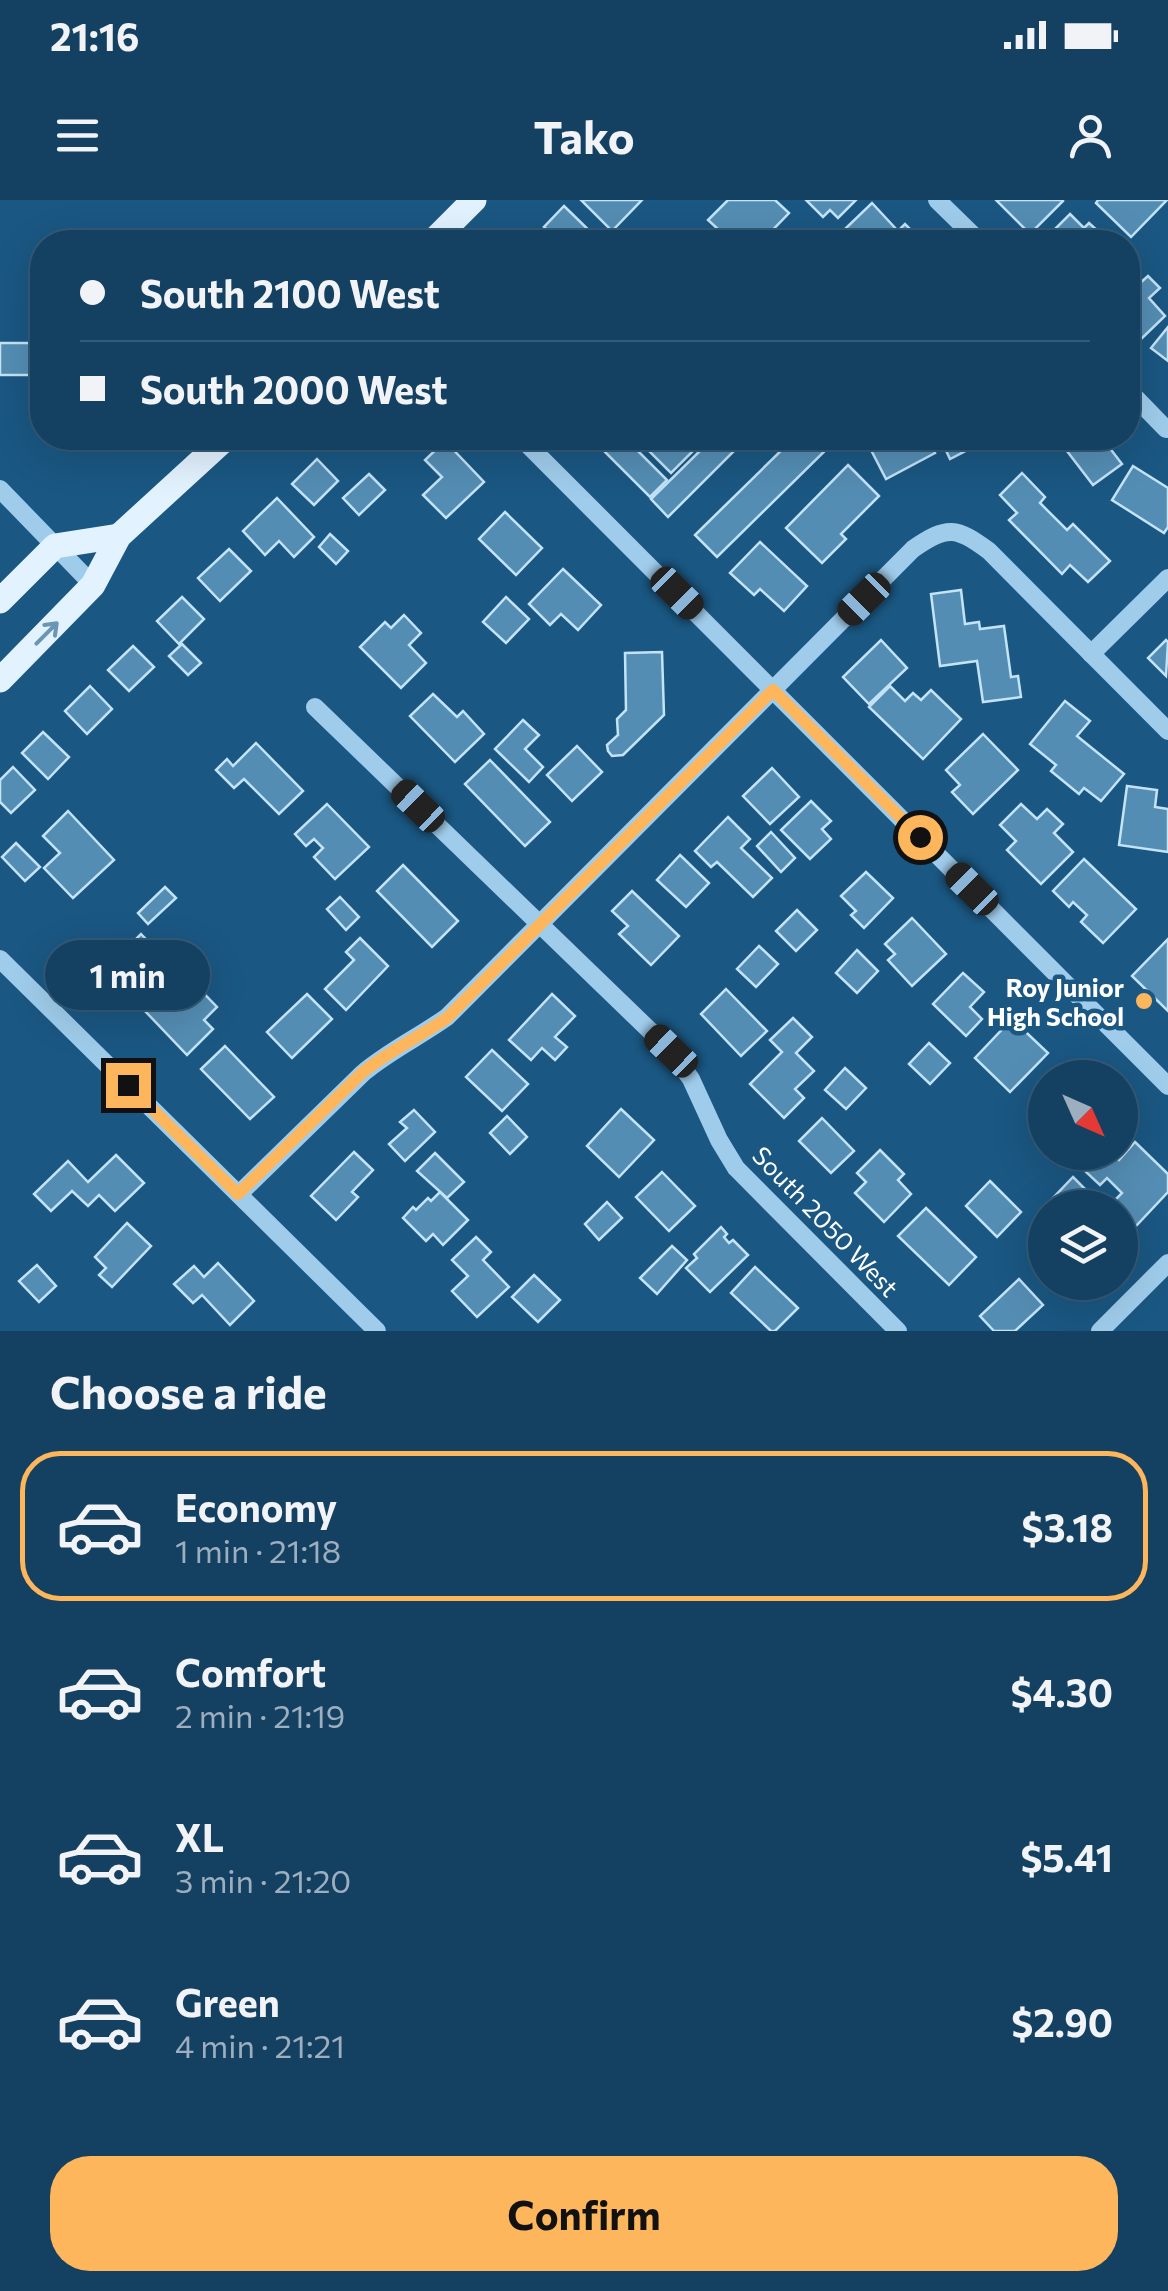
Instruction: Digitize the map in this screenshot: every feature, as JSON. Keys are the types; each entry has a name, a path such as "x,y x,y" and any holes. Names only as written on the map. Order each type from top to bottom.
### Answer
{"main road":[{"path":"444,230 474,200"},
{"path":"0,680 93,586 119,536 213,450"},
{"path":"0,601 56,546 119,536"}],"street":[{"path":"937,200 968,230"},
{"path":"1140,402 1166,428"},
{"path":"533,450 1168,1086"},
{"path":"0,489 93,586"},
{"path":"238,1194 384,1054 447,1018 913,549 932,536 952,530 972,538 989,552 1168,731"},
{"path":"1092,654 1168,578"},
{"name":"South 2050 West","path":"315,707 671,1051 691,1079 736,1168 898,1331"},
{"path":"0,959 377,1331"},
{"path":"1100,1331 1168,1263"}],"building":[{"path":"581,200 642,200 613,230"},
{"path":"728,200 775,200 789,213 773,230 719,230 708,220"},
{"path":"806,200 856,200 838,218 830,210 823,217"},
{"path":"996,200 1063,201 1034,230 1026,230"},
{"path":"1167,200 1138,230 1124,230 1096,203"},
{"path":"872,203 897,230 846,230"},
{"path":"564,206 589,230 547,230 544,227"},
{"path":"1070,214 1084,228 1089,223 1097,230 1054,230"},
{"path":"1148,276 1160,288 1149,298 1165,316 1140,340 1140,283"},
{"path":"1168,327 1168,361 1151,348"},
{"path":"0,343 29,343 30,375 0,375"},
{"path":"436,450 454,450 484,482 446,518 423,495 442,477 425,460"},
{"path":"603,450 637,450 667,480 650,497"},
{"path":"648,450 694,450 671,473"},
{"path":"701,450 735,450 668,517 651,499"},
{"path":"782,450 826,450 717,557 695,535"},
{"path":"871,450 934,450 935,453 886,479"},
{"path":"946,450 967,450 950,459"},
{"path":"1066,450 1111,450 1122,464 1093,485"},
{"path":"317,459 338,481 314,505 292,484"},
{"path":"848,465 879,496 841,534 846,539 822,563 786,528"},
{"path":"1133,466 1168,488 1168,527 1164,533 1112,500"},
{"path":"1022,473 1045,497 1040,503 1067,530 1073,524 1110,561 1088,582 1070,565 1062,574 1009,520 1017,513 1000,495"},
{"path":"369,474 385,490 359,515 343,498"},
{"path":"277,498 314,537 294,557 279,541 265,555 243,531"},
{"path":"505,512 542,548 516,575 479,539"},
{"path":"330,534 348,551 336,564 319,547"},
{"path":"760,542 807,586 784,611 760,589 754,595 730,573"},
{"path":"229,549 251,571 220,601 198,578"},
{"path":"563,569 601,605 578,630 561,614 550,625 529,604"},
{"path":"961,590 965,624 979,622 980,629 1004,626 1011,677 1018,676 1021,697 983,702 977,661 940,666 931,594"},
{"path":"182,597 204,619 179,644 157,621"},
{"path":"506,597 529,619 506,643 483,622"},
{"path":"404,615 421,633 409,645 426,663 401,688 360,647 385,622 391,628"},
{"path":"881,640 907,668 869,704 843,677"},
{"path":"1168,642 1166,676 1148,658"},
{"path":"182,644 201,663 188,675 169,656"},
{"path":"133,646 154,667 129,691 108,670"},
{"path":"662,652 664,715 623,755 612,756 607,745 618,735 617,719 626,710 625,653"},
{"path":"90,686 112,709 87,734 65,711"},
{"path":"890,686 905,701 913,693 921,700 931,690 961,719 923,759 869,707"},
{"path":"433,694 457,717 463,711 484,734 455,762 410,716"},
{"path":"1065,701 1090,721 1077,736 1124,774 1101,801 1084,788 1079,794 1051,771 1056,765 1030,744"},
{"path":"523,720 539,735 525,749 543,767 529,782 495,749"},
{"path":"43,732 69,757 48,779 22,753"},
{"path":"983,734 1018,770 973,814 952,792 960,785 946,770"},
{"path":"256,743 303,791 279,814 244,779 234,788 216,770 227,759 233,766"},
{"path":"577,746 602,772 572,801 547,775"},
{"path":"490,760 550,822 525,846 465,784"},
{"path":"13,767 35,790 11,813 0,802 0,780"},
{"path":"772,768 799,797 770,824 743,796"},
{"path":"1127,786 1157,790 1155,807 1168,809 1168,852 1119,845"},
{"path":"811,801 831,821 822,829 831,839 810,859 781,830"},
{"path":"327,804 369,847 335,879 314,857 323,848 314,839 306,846 295,834"},
{"path":"1021,804 1037,819 1047,809 1063,824 1054,833 1073,852 1041,884 1007,850 1016,841 1000,825"},
{"path":"68,811 114,860 73,898 44,868 60,853 43,836"},
{"path":"728,817 750,839 741,848 772,878 753,897 717,862 711,867 695,851"},
{"path":"771,832 795,858 781,872 757,846"},
{"path":"16,843 40,867 25,881 2,857"},
{"path":"680,855 709,883 686,907 657,880"},
{"path":"1084,859 1136,909 1103,943 1081,922 1087,915 1073,902 1069,907 1053,891"},
{"path":"403,865 458,921 432,947 377,891"},
{"path":"866,872 893,898 864,928 851,915 856,911 841,896"},
{"path":"165,887 176,898 148,924 138,913"},
{"path":"632,891 679,936 651,965 619,934 628,926 612,911"},
{"path":"340,897 359,917 346,930 327,909"},
{"path":"797,910 817,930 796,951 776,931"},
{"path":"912,918 946,954 912,986 888,960 895,954 885,944"},
{"path":"141,934 171,965 147,989 116,959"},
{"path":"360,938 388,966 346,1010 325,989 354,960 346,952"},
{"path":"1168,939 1168,1011 1132,976"},
{"path":"759,946 778,964 756,987 737,969"},
{"path":"857,950 878,971 857,993 836,973"},
{"path":"184,973 217,1007 204,1020 213,1029 187,1055 145,1011"},
{"path":"963,973 984,992 970,1007 982,1019 966,1036 933,1004"},
{"path":"726,989 767,1031 741,1056 701,1014"},
{"path":"307,994 332,1019 292,1058 267,1032"},
{"path":"552,994 575,1016 555,1037 567,1047 555,1060 542,1048 531,1060 509,1040"},
{"path":"793,1018 812,1037 796,1053 814,1071 795,1089 804,1098 784,1118 750,1084 782,1052 770,1040"},
{"path":"1012,1019 1048,1053 1041,1060 1028,1060 1028,1074 1010,1092 975,1058"},
{"path":"929,1043 950,1063 930,1084 909,1064"},
{"path":"225,1046 274,1097 250,1119 201,1069"},
{"path":"492,1050 528,1084 502,1111 466,1077"},
{"path":"845,1068 866,1088 846,1109 825,1090"},
{"path":"621,1109 654,1140 619,1177 587,1146"},
{"path":"414,1110 435,1132 405,1161 389,1144 407,1128 400,1122"},
{"path":"507,1116 527,1137 510,1154 490,1133"},
{"path":"822,1118 854,1151 831,1173 799,1141"},
{"path":"1138,1145 1168,1174 1168,1192 1138,1224 1138,1190 1119,1190 1107,1178 1100,1185 1086,1172 1138,1170"},
{"path":"880,1150 904,1174 898,1180 911,1194 884,1222 855,1193 866,1182 857,1173"},
{"path":"354,1152 373,1170 352,1192 358,1197 336,1220 311,1196"},
{"path":"435,1153 464,1182 447,1198 417,1171"},
{"path":"116,1155 144,1183 115,1211 99,1195 88,1206 72,1191 51,1211 34,1194 68,1161 88,1182"},
{"path":"662,1172 695,1206 669,1231 636,1197"},
{"path":"1073,1177 1086,1190 1061,1190"},
{"path":"990,1181 1021,1212 997,1237 966,1206"},
{"path":"440,1192 468,1220 443,1245 433,1234 426,1241 403,1218 413,1207 416,1210"},
{"path":"607,1202 622,1218 599,1240 585,1224"},
{"path":"926,1208 976,1257 949,1285 898,1236"},
{"path":"127,1223 151,1246 112,1287 99,1275 106,1268 95,1257"},
{"path":"721,1227 729,1243 733,1240 748,1255 710,1292 686,1268 697,1258 694,1254"},
{"path":"476,1237 491,1252 483,1260 509,1287 477,1317 452,1291 468,1276 452,1260"},
{"path":"672,1246 687,1260 657,1294 640,1278"},
{"path":"218,1263 254,1301 230,1325 202,1295 193,1303 174,1284 194,1266 204,1277"},
{"path":"37,1265 56,1286 39,1302 19,1281"},
{"path":"755,1267 798,1308 775,1331 731,1293"},
{"path":"534,1275 560,1300 538,1322 512,1297"},
{"path":"1019,1279 1028,1289 1028,1300 1038,1300 1043,1305 1015,1331 994,1331 980,1316"}],"place":[{"name":"Roy Junior High School","path":"1144,1001"}],"route":[{"path":"128,1085 238,1194 384,1054 447,1018 773,690 920,837"}]}
